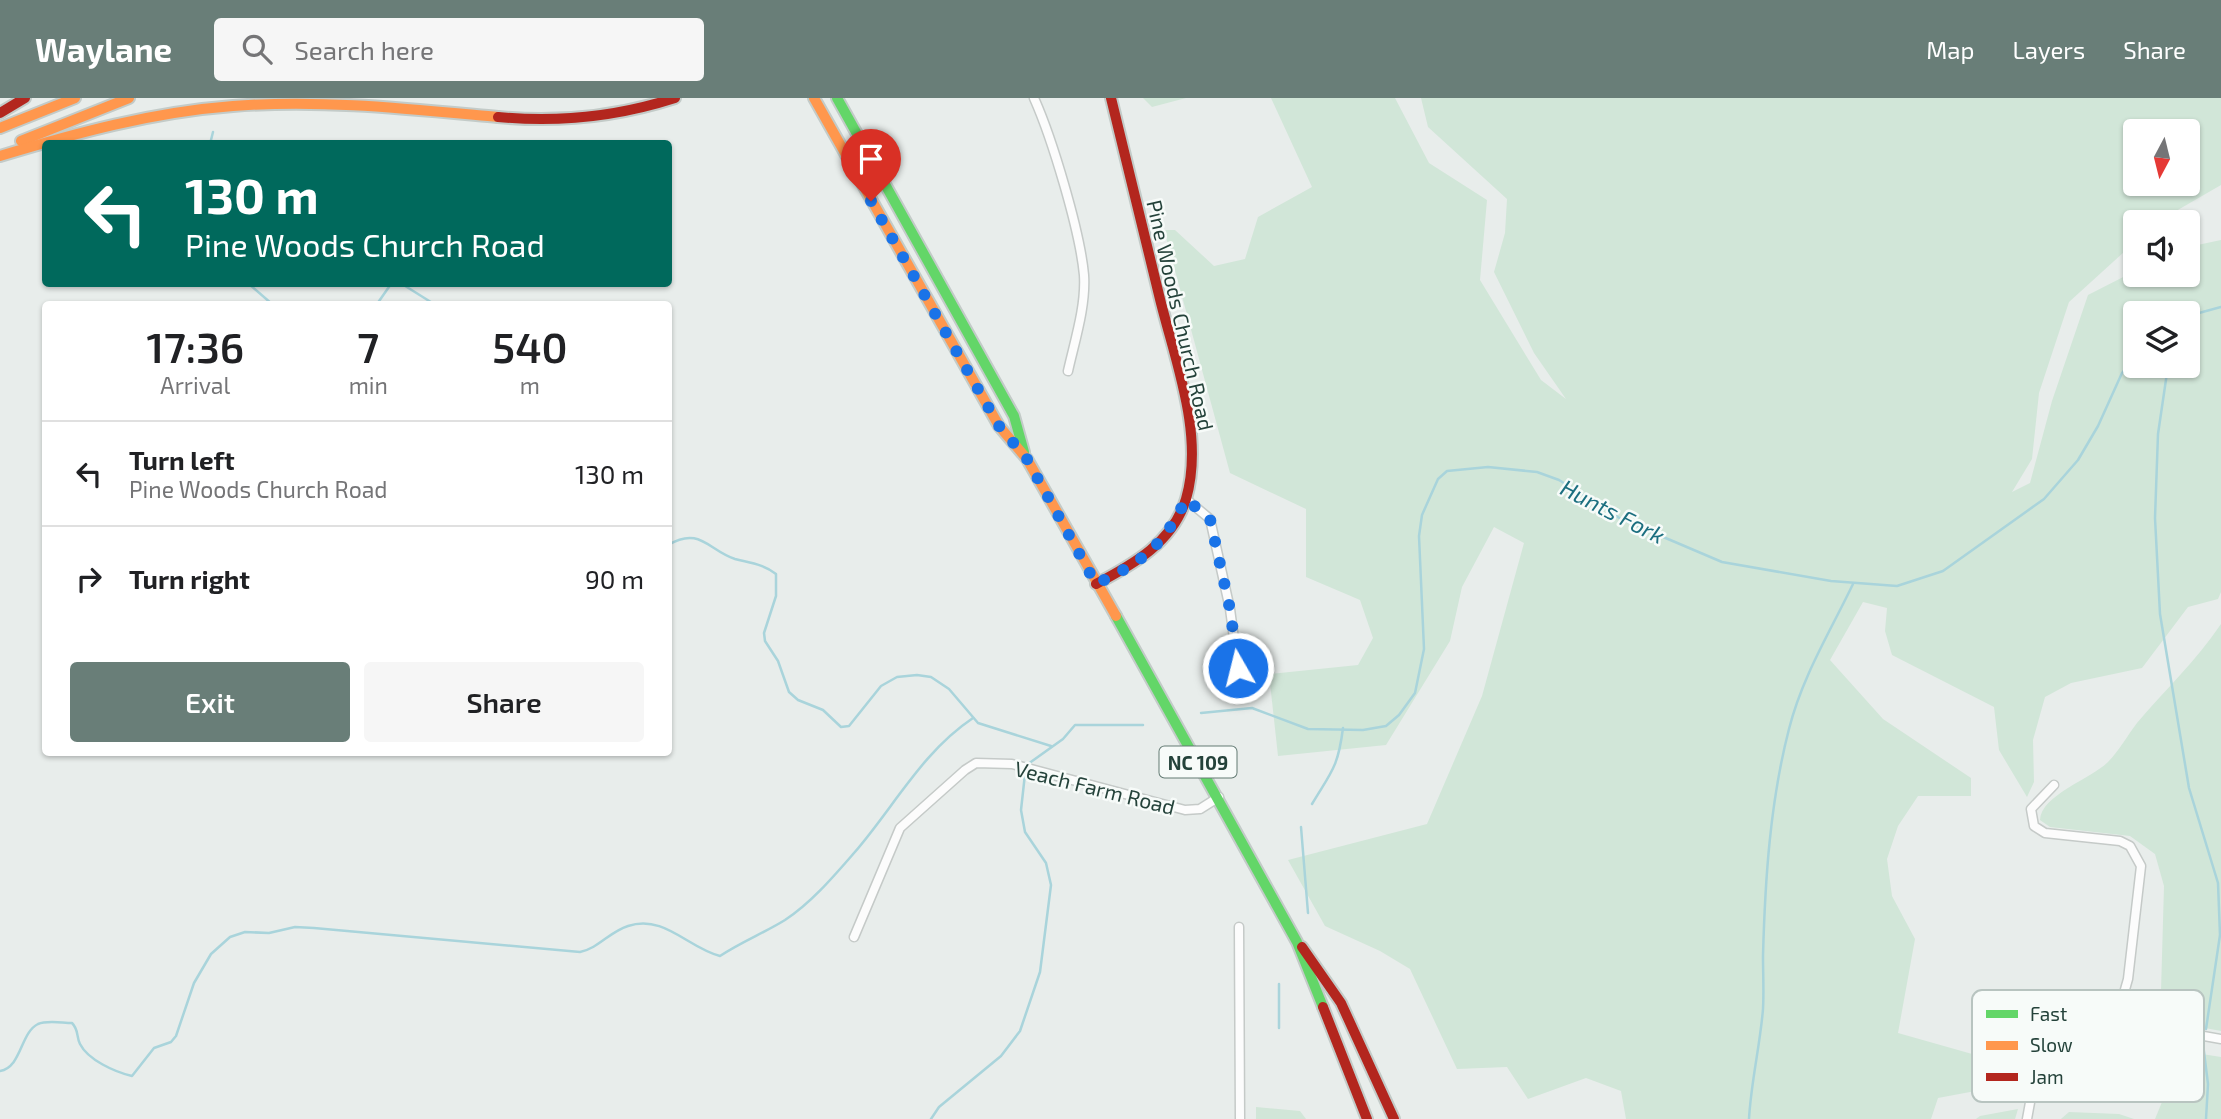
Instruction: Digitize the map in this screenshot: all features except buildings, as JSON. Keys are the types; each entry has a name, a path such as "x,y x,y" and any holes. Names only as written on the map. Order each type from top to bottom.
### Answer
{"main road":[{"path":"0,113 25,98"},
{"path":"0,128 75,98"},
{"path":"0,149 129,98"},
{"path":"54,140 88,130 191,109 270,103 379,107 512,118 581,119 639,109 674,98"},
{"name":"NC 109","path":"814,98 999,426 1027,459 1219,797 1297,942 1367,1119"},
{"name":"NC 109","path":"837,98 1014,416 1027,459"},
{"name":"Pine Woods Church Road","path":"1096,584 1132,567 1154,551 1170,531 1186,499 1193,461 1188,417 1111,98"},
{"path":"0,156 42,144"},
{"name":"NC 109","path":"1297,942 1310,954 1341,1003 1394,1119"}],"street":[{"path":"1034,98 1059,173 1084,274 1083,295 1069,371"},
{"path":"1186,499 1210,519 1230,609 1238,668"},
{"name":"Veach Farm Road","path":"854,937 900,828 965,769 976,763 1012,764 1185,810 1200,809 1219,797"},
{"path":"2054,785 2031,808 2034,826 2045,833 2120,841 2136,854 2141,866 2125,990"},
{"path":"1239,927 1240,1119"}],"green space":[{"path":"1143,98 1186,98 1152,107"},
{"path":"1271,98 1395,98 1429,163 1487,200 1480,280 1541,380 1566,399 1534,353 1494,272 1505,233 1507,199 1428,127 1421,98 2221,98 2221,185 2178,210 2123,210 2123,253 2069,302 2039,393 2032,459 2012,492 2030,483 2052,401 2088,295 2123,277 2123,287 2200,287 2200,244 2221,240 2221,592 2218,599 2188,607 2142,668 2071,683 2045,697 2033,740 2034,782 2027,797 1999,750 1994,707 1892,655 1885,631 1887,608 1863,602 1830,660 1883,719 1971,778 1971,796 1918,796 1898,826 1887,859 1892,896 1915,939 1898,1033 1972,1054 1972,1092 1938,1098 1931,1119 1626,1119 1621,1091 1586,1078 1528,1099 1507,1067 1457,1069 1410,969 1380,951 1325,926 1288,860 1427,824 1482,696 1524,543 1494,527 1462,587 1450,641 1386,745 1278,756 1269,674 1358,665 1373,638 1360,600 1306,577 1306,509 1230,473 1164,230 1175,230 1214,266 1245,259 1258,217 1312,187"},
{"path":"2221,624 2221,1031 2204,1028 2204,990 2161,990 2164,886 2155,854 2130,836 2050,827 2040,820 2043,811 2057,795 2112,758 2137,723"},
{"path":"2204,1054 2221,1057 2221,1119 2155,1119 2162,1102 2204,1102"},
{"path":"1256,1107 1300,1111 1306,1119 1256,1119"},
{"path":"2018,1109 2015,1119 1976,1119 1980,1116"},
{"path":"2069,1112 2119,1114 2134,1119 2061,1119"}],"waterway":[{"name":"Hunts Fork","path":"211,140 213,132"},
{"name":"Hunts Fork","path":"252,287 269,301"},
{"name":"Hunts Fork","path":"379,301 389,287"},
{"name":"Hunts Fork","path":"407,287 429,301"},
{"name":"Hunts Fork","path":"2200,313 2221,307"},
{"name":"Hunts Fork","path":"1201,713 1252,708 1308,729 1363,730 1386,726 1399,715 1415,693 1424,649 1419,536 1422,515 1438,479 1447,471 1488,467 1537,472 1559,480 1621,519 1722,562 1831,581 1897,586 1943,571 2044,499 2078,460 2098,426 2123,372"},
{"path":"2166,378 2158,434 2155,518 2160,614 2189,788 2218,883 2220,935 2206,1029"},
{"name":"Hunts Fork","path":"672,543 688,538 696,539 735,559 761,566 776,574 776,596 764,633 765,641 778,661 789,692 798,700 823,710 841,727 849,726 881,686 897,677 917,675 931,677 949,689 978,723 1051,746"},
{"path":"1749,1119 1763,1009 1767,870 1777,785 1789,729 1801,691 1853,584"},
{"path":"0,1071 13,1063 32,1028 38,1024 55,1022 72,1023 80,1044 89,1055 110,1068 132,1076 154,1048 171,1042 176,1036 194,983 211,954 230,937 245,932 269,933 295,927 314,928 580,952 628,926 653,924 720,956 785,920 813,897 869,835 923,764 973,718"},
{"name":"Hunts Fork","path":"1028,764 1063,739 1075,725 1143,725"},
{"path":"1312,804 1336,761 1343,728"},
{"path":"931,1119 939,1107 1001,1056 1020,1031 1040,972 1051,885 1046,863 1025,832 1021,810 1025,774"},
{"path":"1301,827 1308,913"},
{"path":"1279,984 1279,1028"},
{"path":"2204,1052 2208,1084 2206,1119"}],"traffic: fast":[{"path":"837,98 1014,416 1024,452"},
{"path":"1116,616 1297,942 1323,1007"}],"traffic: slow":[{"path":"0,128 75,98"},
{"path":"21,141 129,98"},
{"path":"814,98 999,426 1027,459 1116,616"},
{"path":"54,140 174,113 266,104 333,104 498,117"},
{"path":"0,156 42,143"}],"traffic: jam":[{"path":"0,113 25,98"},
{"path":"498,117 588,117 631,110 675,98"},
{"path":"1096,584 1138,560 1172,528 1186,499 1192,449 1185,396 1111,98"},
{"path":"1302,947 1341,1003 1394,1119"},
{"path":"1323,1007 1367,1119"}],"route":[{"path":"871,201 999,426 1027,459 1096,584 1132,567 1154,551 1170,531 1186,499 1205,512 1216,536 1238,668"}]}
